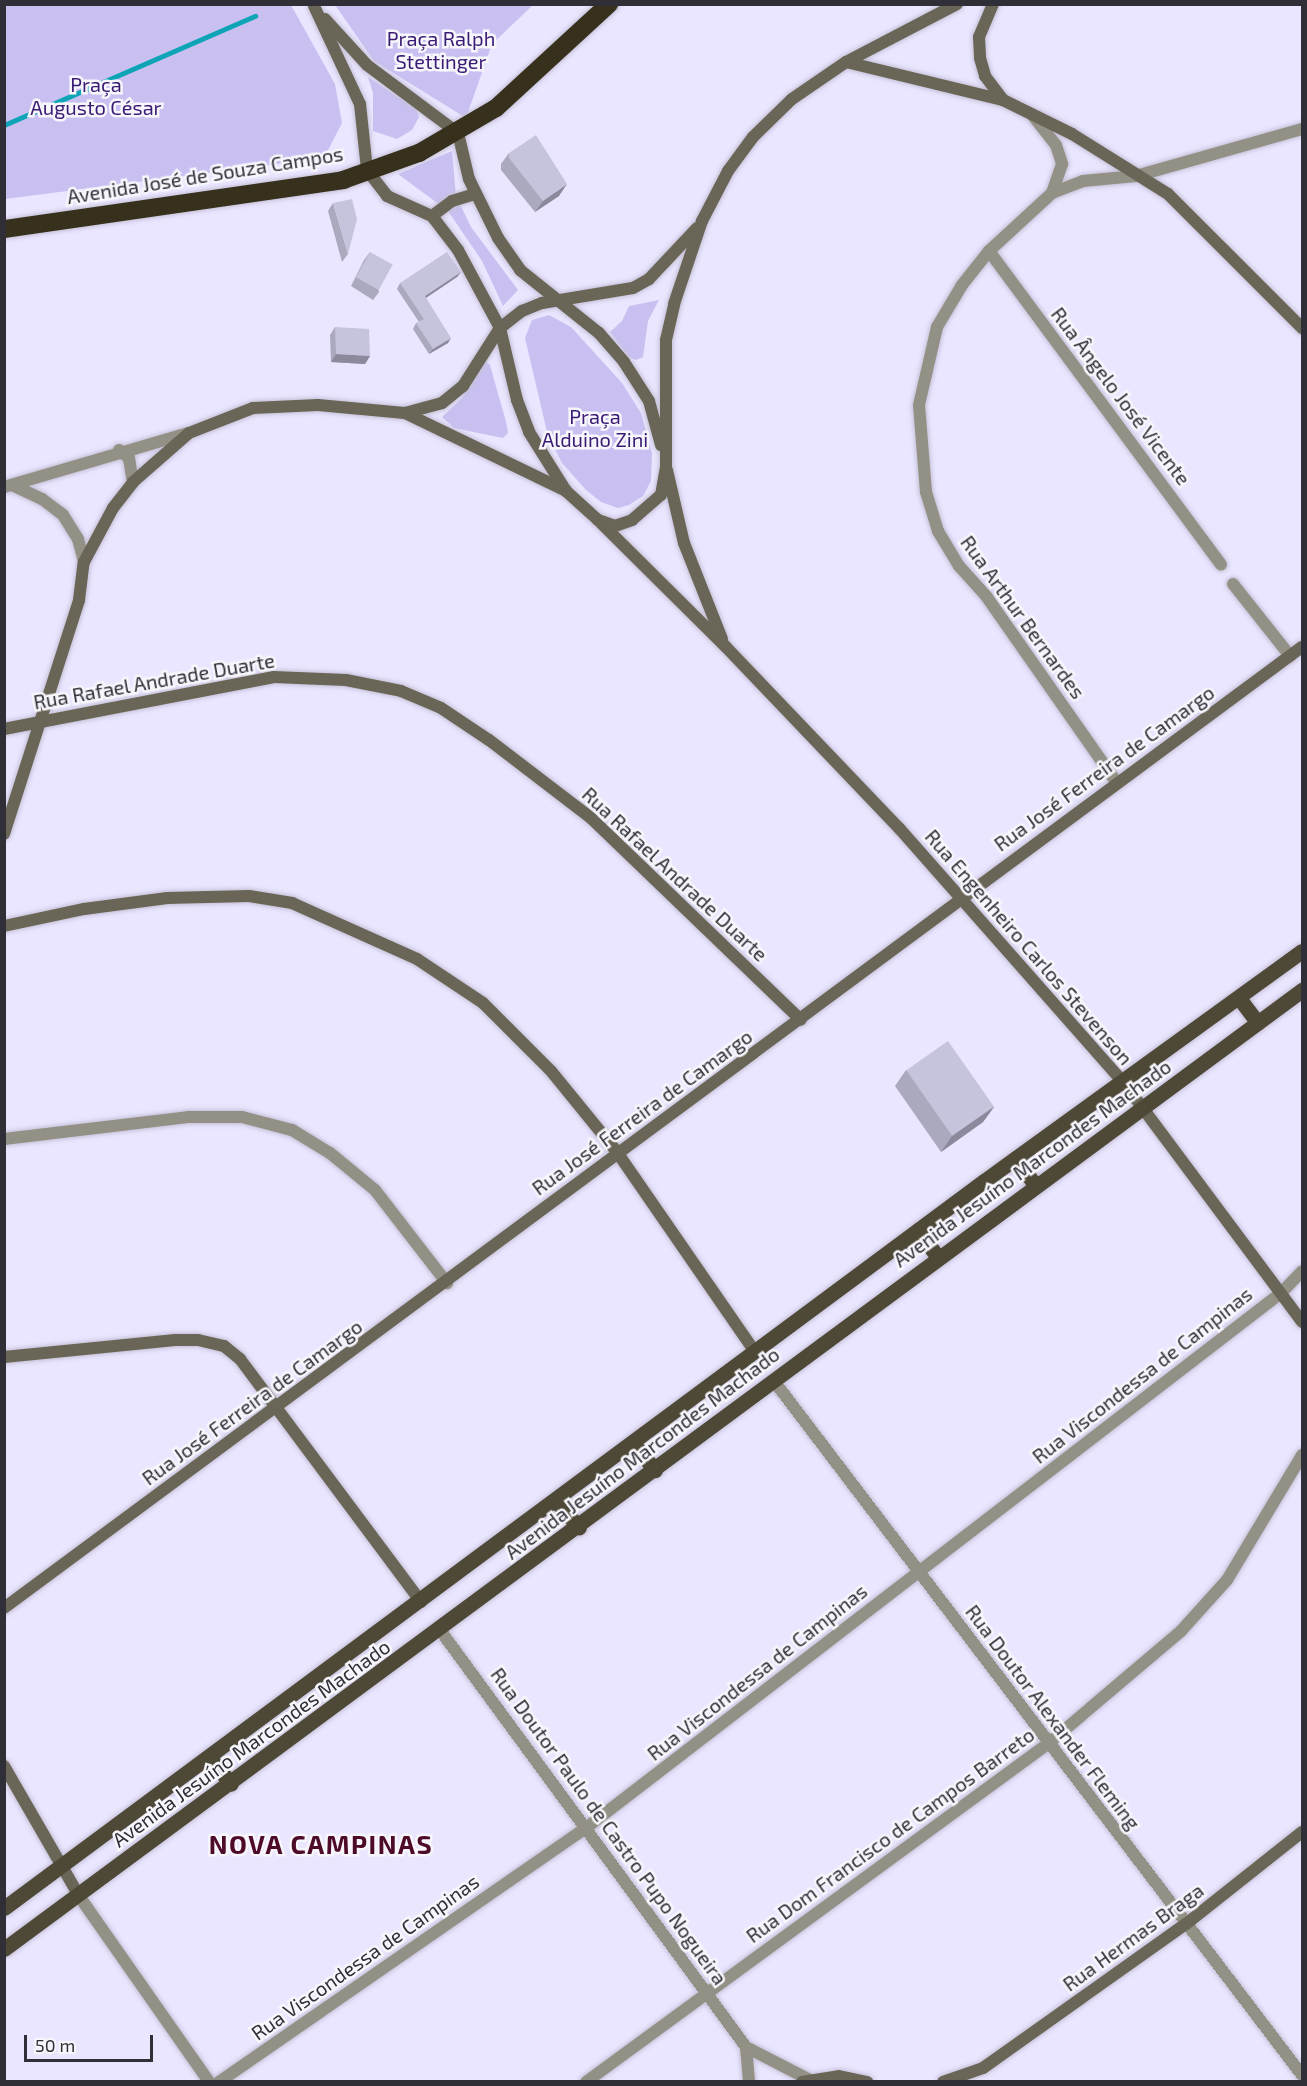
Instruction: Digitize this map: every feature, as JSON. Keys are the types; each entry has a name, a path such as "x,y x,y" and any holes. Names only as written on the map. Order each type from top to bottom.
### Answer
{"highway":[{"name":"Avenida José de Souza Campos","path":"4,229 333,181 419,153 458,133 496,108 609,4"}],"main road":[{"name":"Avenida Jesuíno Marcondes Machado","path":"4,1908 421,1602 918,1230 1124,1083 1302,951"},
{"name":"Avenida Jesuíno Marcondes Machado","path":"4,1949 440,1630 1035,1185 1302,990"},
{"path":"1239,998 1258,1023"},
{"path":"1016,1158 1035,1185"},
{"path":"918,1230 938,1258"},
{"path":"633,1443 655,1470"},
{"path":"556,1501 579,1527"},
{"path":"210,1758 231,1784"}],"street":[{"path":"598,520 615,526 643,513 661,495 666,466 666,339 674,304 702,221 728,171 753,136 792,99 846,62 957,4"},
{"path":"993,4 979,37 980,58 985,76 1003,100"},
{"path":"313,5 367,65 458,133 475,194 520,270 598,333 636,381 648,401 666,466"},
{"path":"313,5 357,94 367,170 387,195 432,216 458,249 500,328 517,400 529,432 566,492"},
{"path":"846,62 1003,100 1072,134 1168,194 1212,234 1302,328"},
{"path":"1034,117 1056,145 1062,164 1060,178 1052,193"},
{"name":"Rua Arthur Bernardes","path":"1117,783 987,597 959,567 938,531 926,492 919,405 937,327 962,285 989,251 1052,193 1083,180 1136,176 1302,129"},
{"path":"432,216 447,204 475,194"},
{"path":"8,486 119,450 189,433 253,408 318,405 405,413 442,403 463,386 500,328 534,305 598,296 641,284 672,257 702,221"},
{"name":"Rua Ângelo José Vicente","path":"989,251 1221,564"},
{"path":"405,413 566,492"},
{"path":"4,834 42,720 78,600 84,562 113,508 133,482 189,433"},
{"path":"119,450 129,458 133,482"},
{"name":"Rua Engenheiro Carlos Stevenson","path":"666,466 684,543 725,646"},
{"path":"8,486 42,499 63,515 78,539 84,562"},
{"name":"Rua Engenheiro Carlos Stevenson","path":"566,492 598,520 725,646 961,898 1124,1083 1302,1322"},
{"path":"1233,584 1290,656"},
{"name":"Rua José Ferreira de Camargo","path":"4,1608 447,1283 617,1152 801,1020 961,898 1302,647"},
{"name":"Rua Rafael Andrade Duarte","path":"4,729 274,677 346,680 401,691 441,708 489,740 591,818 801,1020"},
{"path":"4,926 84,909 167,898 249,896 292,903 417,958 483,1003 551,1071 617,1152 755,1352"},
{"path":"4,1139 188,1117 242,1117 292,1130 330,1153 375,1190 447,1283"},
{"name":"Rua Viscondessa de Campinas","path":"219,2082 586,1828 1281,1293 1302,1270"},
{"path":"4,1357 198,1340 224,1346 240,1359 421,1602"},
{"name":"Rua Doutor Alexander Fleming","path":"774,1381 1302,2075"},
{"name":"Rua Dom Francisco de Campos Barreto","path":"586,2082 1049,1743 1181,1631 1227,1580 1265,1523 1302,1455"},
{"name":"Rua Doutor Paulo de Castro Pupo Nogueira","path":"440,1630 708,1992 746,2047 805,2080"},
{"path":"4,1766 79,1896 209,2082"},
{"name":"Rua Hermas Braga","path":"943,2082 983,2068 1186,1924 1302,1832"},
{"name":"Rua Doutor Paulo de Castro Pupo Nogueira","path":"746,2047 749,2082"},
{"name":"Rua Hermas Braga","path":"974,2082 983,2068"},
{"path":"805,2080 839,2076 867,2082"}],"green space":[{"name":"Praça Augusto César","path":"4,5 291,5 335,84 342,123 324,158 5,199"},
{"name":"Praça Ralph Stettinger","path":"335,5 533,5 492,44 466,118 374,61"},
{"path":"368,77 416,109 419,117 412,130 397,139 373,131 373,93"},
{"path":"452,151 456,196 471,227 518,290 503,306 482,261 448,211 398,174"},
{"path":"659,300 648,321 643,357 636,360 629,357 610,332 622,321 629,306"},
{"name":"Praça Alduino Zini","path":"549,315 571,327 622,383 641,413 652,453 651,481 643,496 629,505 618,508 601,502 586,490 562,463 548,436 525,338 532,320"},
{"path":"483,360 490,365 506,422 508,433 503,438 454,428 442,417 462,398"}],"building":[{"path":"536,135 567,184 543,201 509,158 509,153"},
{"path":"352,199 357,219 348,254 333,203"},
{"path":"370,252 393,265 379,290 356,277"},
{"path":"447,252 461,272 425,296 451,338 433,349 416,323 424,319 400,283"},
{"path":"335,327 369,329 370,356 336,354"},
{"path":"948,1041 994,1107 952,1136 906,1070"}],"waterway":[{"path":"4,125 255,16"}],"district":[{"name":"NOVA CAMPINAS","path":"321,1844"}]}
